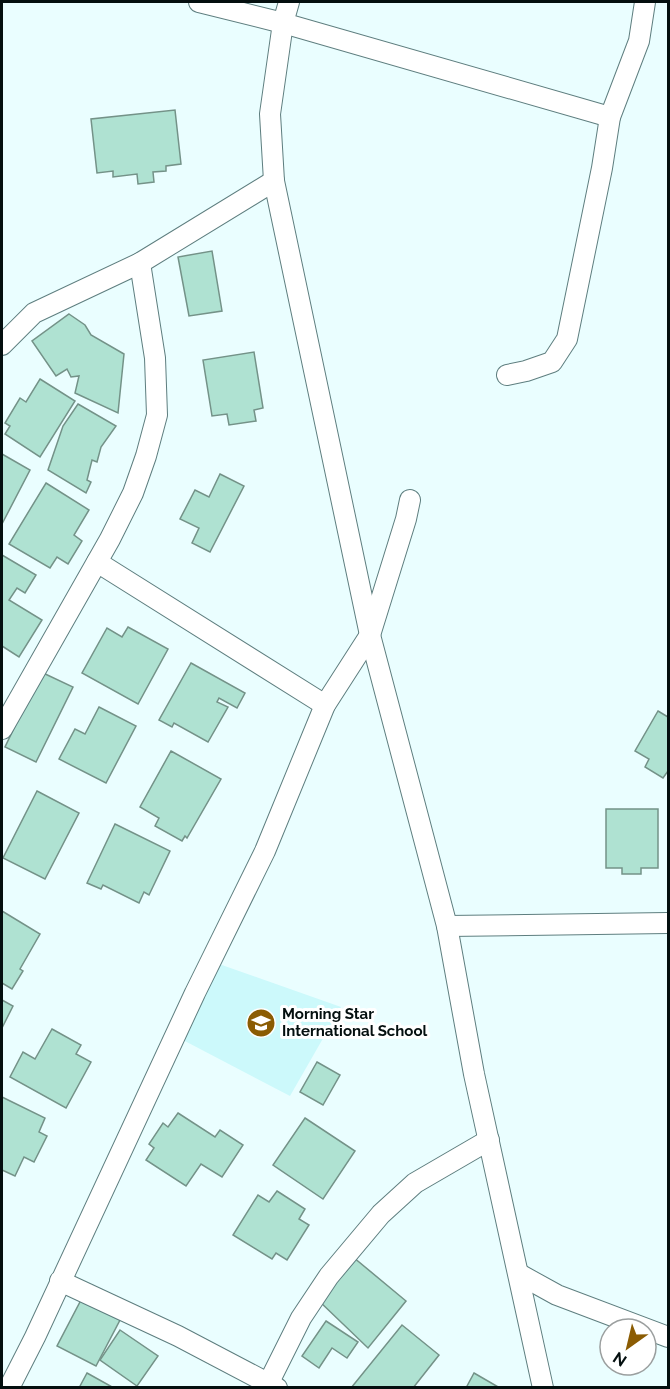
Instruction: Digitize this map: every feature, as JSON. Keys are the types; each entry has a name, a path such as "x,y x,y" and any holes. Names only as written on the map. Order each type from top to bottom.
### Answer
{"street":[{"path":"198,2 283,22 610,117"},
{"path":"289,2 283,22 270,114 274,181 370,635 447,926 474,1074 543,1388"},
{"path":"507,375 552,362 567,339 602,168 610,117 639,41 645,2"},
{"path":"2,345 34,313 140,263 274,181"},
{"path":"2,729 97,562 133,493 146,456 157,416 155,358 140,263"},
{"path":"9,1388 195,993 265,851 325,705 370,635 410,500"},
{"path":"97,562 325,705"},
{"path":"447,926 669,923"},
{"path":"60,1281 178,1336 273,1386 301,1318 329,1276 381,1214 415,1183 489,1140"},
{"path":"519,1274 557,1294 669,1337"}],"shaded area":[{"name":"Morning Star International School","path":"219,964 341,1007 290,1096 181,1039"}],"building":[{"path":"175,110 181,164 166,166 166,171 153,172 154,182 138,184 137,174 113,177 113,171 97,173 91,119"},
{"path":"212,251 222,311 189,316 178,257"},
{"path":"69,314 85,325 91,335 124,354 118,413 75,393 79,376 71,377 67,369 56,376 32,341"},
{"path":"254,352 263,408 254,410 256,421 229,425 227,414 212,416 203,360"},
{"path":"40,379 75,401 40,457 5,434 10,426 5,423 20,398 26,402"},
{"path":"78,404 116,426 101,447 97,462 92,460 87,480 91,482 86,493 48,470 63,426"},
{"path":"2,454 30,470 2,524"},
{"path":"220,474 244,486 210,552 192,543 199,528 180,519 195,490 209,497"},
{"path":"46,483 89,510 74,535 82,541 68,564 57,557 50,568 9,544"},
{"path":"2,555 36,575 25,593 17,588 9,600 42,620 19,657 2,646"},
{"path":"128,627 168,649 138,704 82,673 107,628 122,637"},
{"path":"191,663 245,693 237,708 219,698 217,702 228,707 208,742 174,723 172,727 159,720"},
{"path":"41,672 73,687 36,762 5,747"},
{"path":"99,707 136,726 106,783 59,759 75,729 85,734"},
{"path":"658,711 668,717 668,771 663,778 645,767 649,759 635,751"},
{"path":"171,751 221,779 187,838 185,836 182,841 155,826 159,818 140,807"},
{"path":"37,791 79,813 45,879 3,858"},
{"path":"606,809 658,809 658,868 641,868 641,874 622,874 622,868 606,868"},
{"path":"115,824 170,851 149,895 144,892 139,903 103,885 101,889 87,883"},
{"path":"2,911 40,934 20,969 23,971 12,989 2,983"},
{"path":"2,1000 13,1006 2,1028"},
{"path":"52,1029 81,1045 76,1054 91,1062 66,1108 10,1077 23,1052 35,1059"},
{"path":"317,1062 340,1075 323,1105 300,1092"},
{"path":"2,1097 45,1118 39,1132 47,1136 34,1162 24,1157 15,1176 2,1170"},
{"path":"178,1113 215,1137 220,1130 243,1145 222,1177 201,1164 186,1186 146,1160 154,1148 149,1144 163,1123 168,1127"},
{"path":"305,1118 355,1151 323,1199 273,1165"},
{"path":"277,1191 305,1209 299,1219 309,1225 287,1260 276,1253 272,1259 233,1235 258,1195 269,1202"},
{"path":"353,1257 406,1301 368,1348 318,1300"},
{"path":"81,1300 120,1320 96,1366 57,1346"},
{"path":"326,1321 358,1342 347,1358 332,1348 319,1368 302,1356"},
{"path":"402,1325 439,1355 413,1388 351,1388"},
{"path":"120,1330 158,1356 137,1386 100,1360"},
{"path":"87,1373 114,1388 79,1388"},
{"path":"474,1373 500,1388 466,1388"}],"place":[{"name":"Morning Star International School","path":"261,1023"}]}
